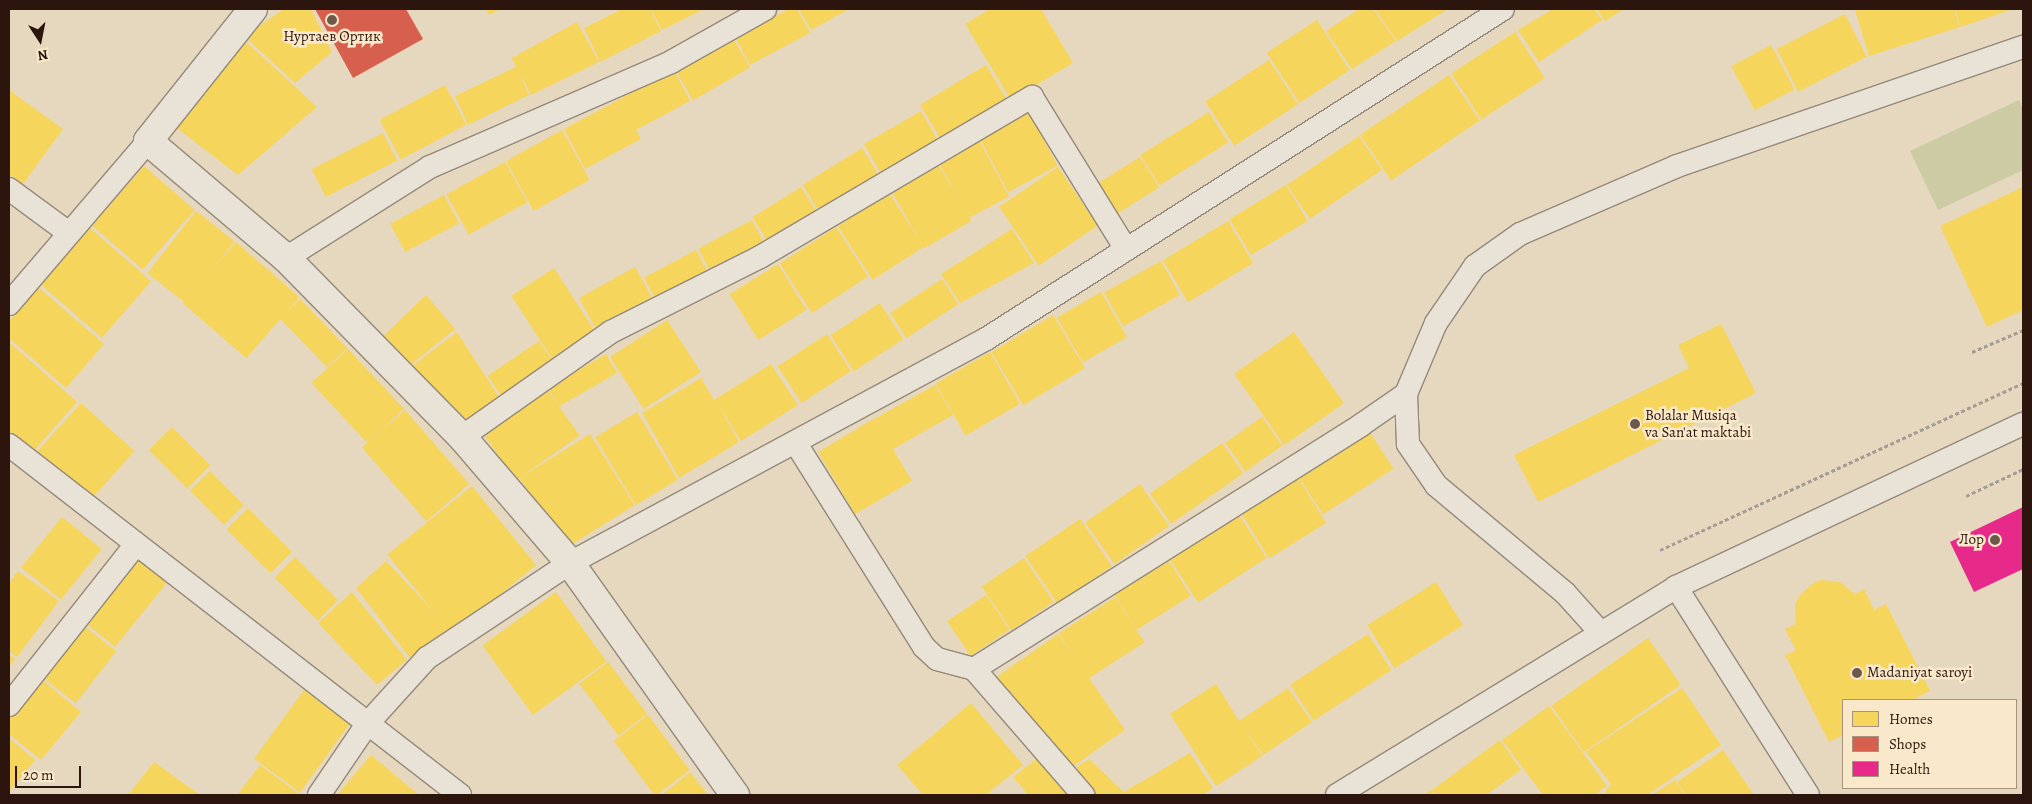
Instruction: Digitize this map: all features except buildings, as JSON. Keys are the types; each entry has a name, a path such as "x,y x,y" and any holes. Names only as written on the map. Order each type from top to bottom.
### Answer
{"street":[{"path":"9,304 148,141 253,9"},
{"path":"286,258 430,167 671,62 765,9"},
{"path":"319,795 368,723 427,658 570,563 986,339 1502,9"},
{"path":"1601,633 1566,592 1436,485 1408,444 1406,394 1436,323 1475,266 1520,234 1677,166 2023,47"},
{"path":"462,437 611,332 760,256 1032,98 1126,250"},
{"path":"148,141 286,258 462,437 570,563 735,795"},
{"path":"9,188 69,233"},
{"path":"974,669 1353,430 1406,394"},
{"path":"1337,795 1676,587 2023,424"},
{"path":"795,442 924,647 937,659 974,669 1083,795"},
{"path":"9,445 460,795"},
{"path":"9,705 136,544"},
{"path":"1676,587 1808,795"}],"path":[{"path":"1972,352 2023,330"},
{"path":"1660,550 2023,383"},
{"path":"1966,496 2023,468"}],"shaded area":[{"path":"2019,100 2023,109 2023,170 1938,210 1910,151"}],"place":[{"name":"Нуртаев Ортик","path":"332,20"},
{"name":"Bolalar Musiqa va San'at maktabi","path":"1635,424"},
{"name":"Лор","path":"1995,540"},
{"name":"Madaniyat saroyi","path":"1857,673"}]}
